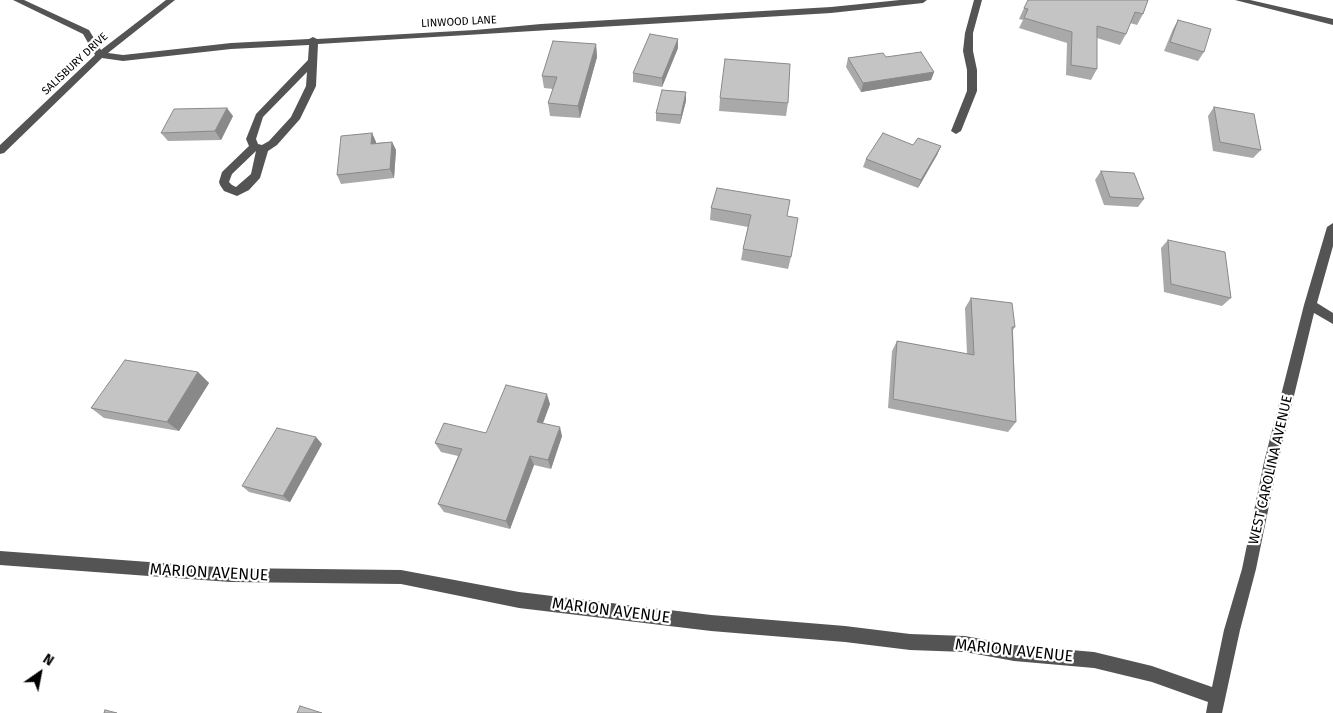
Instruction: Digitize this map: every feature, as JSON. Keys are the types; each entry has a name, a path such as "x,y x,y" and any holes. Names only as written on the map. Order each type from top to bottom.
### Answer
{"street":[{"path":"17,0 86,32 100,55"},
{"name":"SALISBURY DRIVE","path":"0,151 100,55 171,0"},
{"name":"LINWOOD LANE","path":"100,55 123,58 181,51 314,40 475,33 541,27 831,10 923,0"},
{"path":"956,131 972,91 972,70 968,51 970,33 978,0"},
{"path":"1239,0 1333,22"},
{"path":"312,61 259,116 251,139 258,148 273,143 295,119 311,86 314,40"},
{"name":"WEST CAROLINA AVENUE","path":"1214,713 1232,630 1249,569 1271,462 1310,305 1333,228"},
{"path":"1310,305 1333,319"},
{"name":"MARION AVENUE","path":"0,558 230,575 401,577 520,600 711,623 845,634 910,642 965,644 1014,653 1094,660 1152,674 1217,697"}],"building":[{"path":"1028,0 1148,0 1143,14 1135,12 1126,34 1097,26 1097,69 1071,65 1072,32 1024,18 1028,9 1024,8"},
{"path":"1178,20 1211,29 1204,52 1170,42"},
{"path":"650,34 678,39 662,78 633,73"},
{"path":"553,41 596,44 578,106 548,103 557,77 542,76"},
{"path":"921,52 934,72 863,83 848,58 883,53 886,57"},
{"path":"725,59 790,64 788,103 720,98"},
{"path":"662,90 686,92 681,115 656,113"},
{"path":"1214,107 1254,114 1261,150 1220,142"},
{"path":"227,108 215,131 161,133 174,109"},
{"path":"372,133 371,144 392,142 390,169 337,175 341,136"},
{"path":"883,133 913,145 918,138 941,146 921,180 866,159"},
{"path":"1101,171 1134,173 1144,199 1110,197"},
{"path":"717,188 790,200 787,216 798,218 791,257 743,249 751,215 711,208"},
{"path":"1168,240 1225,252 1231,298 1171,284"},
{"path":"971,298 1012,303 1015,327 1012,327 1016,422 893,399 897,341 974,355"},
{"path":"125,360 198,372 167,422 91,408"},
{"path":"506,385 547,394 537,422 560,427 548,460 530,456 506,521 438,504 462,449 435,443 444,423 486,433"},
{"path":"277,428 316,437 283,496 242,486"},
{"path":"300,706 322,713 297,713"},
{"path":"105,710 117,713 104,713"}]}
